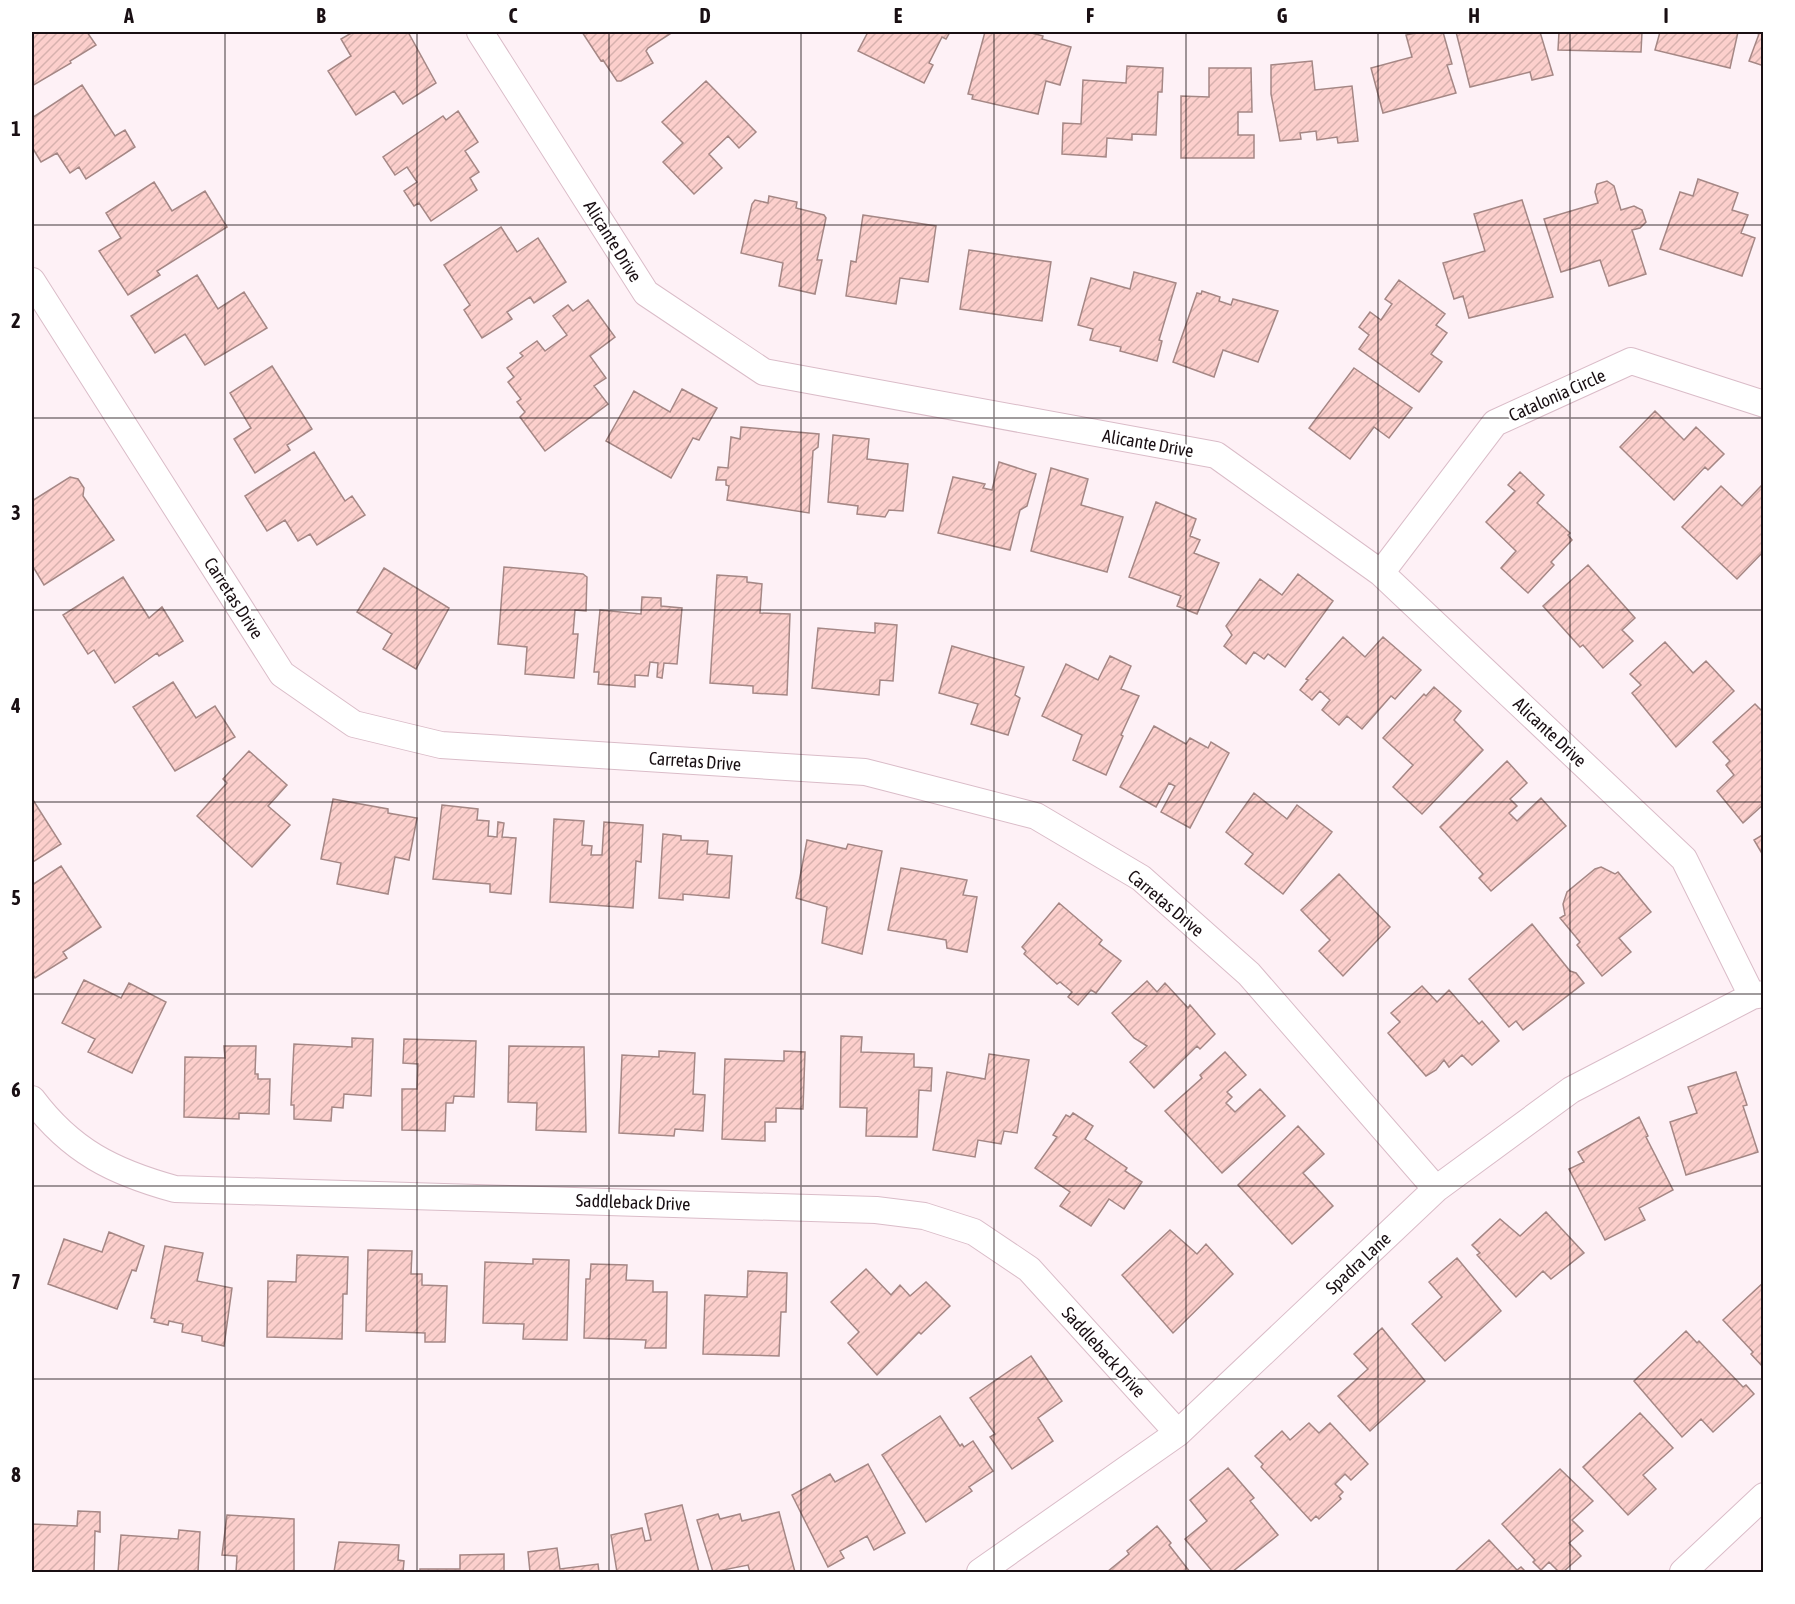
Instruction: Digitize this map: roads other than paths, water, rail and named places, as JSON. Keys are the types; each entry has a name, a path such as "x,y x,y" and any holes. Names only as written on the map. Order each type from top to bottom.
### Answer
{"street":[{"name":"Alicante Drive","path":"480,32 646,293 764,372 1216,455 1381,573 1684,859 1758,995"},
{"name":"Carretas Drive","path":"32,281 282,674 354,724 441,745 865,772 1036,816 1141,878 1249,974 1436,1189"},
{"name":"Catalonia Circle","path":"1381,573 1495,423 1631,361 1764,404"},
{"name":"Spadra Lane","path":"981,1572 1178,1433 1436,1189 1571,1090 1758,995"},
{"name":"Saddleback Drive","path":"32,1099 51,1125 90,1155 132,1178 175,1189 865,1209 924,1216 974,1232 1029,1269 1178,1433"},
{"path":"1683,1572 1764,1496"}]}
